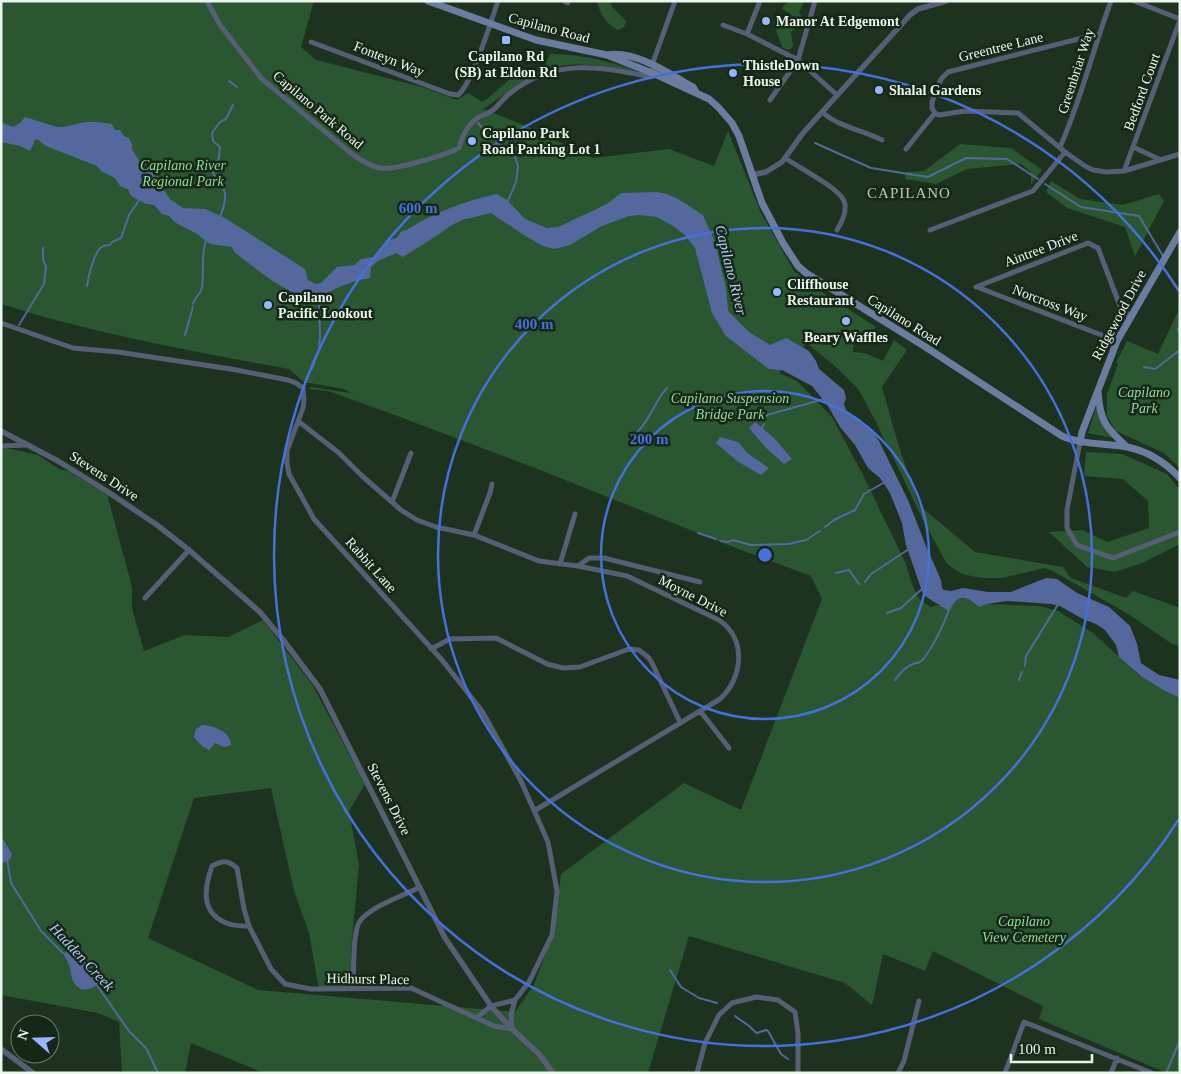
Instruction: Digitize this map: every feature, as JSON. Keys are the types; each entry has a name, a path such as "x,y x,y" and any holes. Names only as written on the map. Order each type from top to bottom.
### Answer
{"main road":[{"name":"Capilano Road","path":"428,1 553,45 608,55 657,75 686,90 696,92 718,107 732,123 739,136 762,203 798,266 806,274 924,346 1058,434 1080,442 1127,447 1161,461 1180,478"},
{"name":"Capilano Road","path":"608,55 616,53 652,65 685,82 693,87 696,92"},
{"path":"627,63 639,62 646,66 652,65"},
{"path":"657,75 665,76 678,82 685,82"},
{"name":"Ridgewood Drive","path":"1080,442 1116,341 1180,232"},
{"path":"1098,390 1099,409 1105,424 1111,433 1127,447"}],"street":[{"name":"Capilano Park Road","path":"207,1 220,25 262,79 352,154 367,164 381,168 391,168 434,158 459,148 472,122 492,110 510,94 545,73 558,69 576,68 605,69 651,77 657,75"},
{"path":"490,24 498,1"},
{"path":"657,75 652,65 675,1"},
{"path":"748,34 760,1"},
{"path":"770,100 798,60 815,1"},
{"path":"752,175 774,168 785,158 802,133 910,15 918,9 946,1"},
{"name":"Greenbriar Way","path":"1060,147 1069,127 1112,1"},
{"path":"1134,1 1180,20"},
{"name":"Bedford Court","path":"1124,171 1180,20"},
{"name":"Fonteyn Way","path":"311,42 450,94 459,94 466,86 490,24"},
{"path":"723,24 748,34 798,60 837,95"},
{"name":"Greentree Lane","path":"933,111 932,102 941,79 948,72 1099,35"},
{"path":"906,149 933,111 940,115 965,111 1018,113 1064,152 1093,170 1106,172 1124,171 1180,154"},
{"path":"822,112 835,122 882,140"},
{"path":"1133,147 1161,160"},
{"path":"930,230 1033,191 1064,152"},
{"path":"785,158 840,193 845,202 845,214 837,230"},
{"name":"Aintree Drive","path":"976,286 1088,243 1098,248 1120,306 1130,317"},
{"name":"Norcross Way","path":"976,286 1116,341"},
{"name":"Rabbit Lane","path":"1,323 73,348 118,352 231,369 296,383 303,388 303,408 287,451 289,474 314,519 431,649 482,711 521,781 548,842 557,890 552,935 529,982 515,1000"},
{"name":"Moyne Drive","path":"298,421 339,453 401,510 424,523 444,530 474,535 539,561 578,566 627,576 719,620 729,629 739,654 736,678 725,694 700,712 680,722 648,744 534,812"},
{"name":"Stevens Drive","path":"1,431 105,490 157,525 260,612 320,689 445,938 491,1006 539,1054 553,1073"},
{"path":"1080,442 1067,510 1067,528 1077,545 1113,558 1180,532"},
{"path":"1,446 27,445"},
{"path":"392,502 411,453"},
{"path":"474,535 492,484"},
{"path":"560,564 575,514"},
{"path":"145,598 188,550"},
{"name":"Moyne Drive","path":"578,566 589,558 604,558 700,582"},
{"path":"431,649 450,640 496,638 547,664 563,668 580,666 629,649 639,650 650,658 680,722"},
{"path":"700,712 729,748"},
{"name":"Hidhurst Place","path":"249,926 230,925 215,917 209,909 205,897 207,881 212,866 222,861 230,862 237,868 249,926 271,969 285,984 311,989 411,988 494,1026 512,1029"},
{"path":"353,990 354,944 358,922 368,912 420,888"},
{"path":"697,1073 705,1043 719,1015 732,1003 756,997 778,1000 795,1012 798,1032 798,1073"},
{"path":"476,1018 491,1006 515,1000 511,1015 512,1029"},
{"path":"898,1073 904,1061 919,1001"},
{"path":"1005,1073 1024,1022 1152,1073"},
{"path":"1,1049 33,1073"},
{"path":"1111,1073 1117,1058"}],"green space":[{"path":"1,1 314,1 301,47 316,60 422,87 457,100 468,93 482,102 510,79 544,67 550,54 605,61 638,71 585,65 559,67 548,70 524,82 483,109 524,125 593,158 669,149 714,166 728,131 761,213 794,271 817,289 876,327 870,336 860,335 854,343 853,352 865,353 883,361 894,340 907,350 882,387 899,447 919,505 975,552 1063,567 1071,578 1126,598 1133,591 1180,608 1180,646 1172,644 1130,615 1051,570 1044,568 1002,578 981,578 962,574 947,564 924,522 859,390 837,368 807,343 779,373 797,381 832,417 862,473 906,564 919,599 931,607 937,605 944,606 947,611 958,599 964,598 979,607 987,604 1039,606 1058,611 1093,633 1140,676 1180,698 1180,1073 1167,1073 1039,1019 1043,1006 933,951 925,971 883,954 872,1005 845,983 689,936 648,1073 264,1073 191,1043 185,1073 122,1073 119,1022 98,1013 1,995 1,447 38,455 59,469 68,471 107,494 132,587 132,608 144,651 185,635 228,637 263,620 313,686 365,784 349,811 359,865 351,950 351,987 319,990 309,933 294,891 271,788 194,798 148,938 258,990 515,1012 534,985 554,931 561,874 684,783 741,810 822,599 811,576 392,414 328,391 309,389 311,387 351,393 344,389 304,382 289,369 108,333 1,304"},
{"path":"596,1 609,1 626,21 624,27 618,30 606,21"},
{"path":"790,1 804,2 799,12 803,20 791,32 793,46 789,50 783,48 776,31 780,20 785,22 789,13 782,9"},
{"path":"960,144 1011,148 1042,170 1031,184 1031,172 1021,164 967,169 936,184 905,179 906,172 924,171"},
{"path":"1051,181 1080,199 1123,205 1159,194 1164,201 1135,256 1125,227 1067,208 1046,192"},
{"name":"Capilano Park","path":"1180,307 1180,322 1177,326 1180,331 1180,468 1164,453 1116,431 1107,416 1107,394 1118,364 1116,363 1127,341 1158,354"},
{"path":"1097,404 1101,418 1113,438 1088,433"},
{"path":"1086,452 1122,454 1167,474 1180,490 1180,544 1142,563 1115,572 1087,567 1049,532 1083,530 1107,542 1149,528 1148,501 1123,479 1084,476"}],"water":[{"path":"25,117 57,127 85,122 112,124 115,130 120,130 124,136 129,138 132,149 141,164 158,177 161,186 170,199 183,208 205,209 225,218 305,269 308,280 316,284 321,283 337,267 355,265 362,259 375,257 384,248 386,241 396,238 403,230 407,230 428,218 462,204 497,194 507,200 525,219 547,228 558,227 569,222 607,204 621,193 657,192 678,199 703,215 715,242 726,288 728,311 749,332 770,345 786,338 809,351 819,369 844,390 846,410 861,420 879,441 908,500 944,590 951,591 963,588 988,592 1011,592 1047,578 1057,579 1077,593 1109,607 1130,626 1137,644 1141,663 1159,675 1180,680 1180,698 1142,677 1119,657 1116,645 1105,630 1060,606 1007,601 979,607 969,600 961,598 956,601 949,612 923,594 906,545 902,523 890,493 880,478 868,468 855,445 840,427 828,406 812,386 782,370 769,369 726,336 712,313 695,248 685,235 657,217 629,216 602,226 570,245 554,249 543,246 527,237 491,213 462,220 450,226 403,257 396,253 378,261 371,267 370,278 350,283 323,294 304,296 272,280 234,252 232,247 210,244 197,234 176,223 169,216 162,214 154,205 146,204 131,196 128,189 120,186 115,178 101,171 97,166 46,146 37,139 34,140 30,151 20,146 1,142 1,122 13,127"},
{"path":"755,422 775,439 792,459 784,464 765,447 749,428"},
{"path":"720,437 738,442 747,453 769,468 761,475 737,461 716,443"},
{"path":"202,725 221,730 228,736 231,745 224,747 215,743 209,750 202,746 194,737 196,729"},
{"path":"1,836 12,854 10,859 1,864"},
{"path":"67,952 77,956 91,966 100,980 97,985 90,989 82,990 75,984 69,964 63,953"}],"waterway":[{"path":"229,81 237,87"},
{"path":"220,217 225,203 225,194 222,185 212,171 219,158 220,147 213,141 212,133 220,122 226,119 233,105"},
{"path":"478,123 484,130"},
{"path":"491,132 498,143 515,157 518,166 516,182 507,203"},
{"path":"815,143 871,168 928,177 966,158 1007,159 1038,179"},
{"path":"1045,184 1081,207 1139,216 1163,256"},
{"path":"87,286 92,265 99,249 121,238 129,215 140,199"},
{"path":"193,304 202,287 206,240"},
{"path":"19,325 44,284 46,267 43,259 43,248"},
{"path":"312,369 319,349 320,336 319,305 313,294"},
{"path":"185,335 193,307"},
{"path":"1180,320 1178,331 1180,334"},
{"path":"1144,367 1155,369 1180,350"},
{"path":"638,431 667,388"},
{"path":"766,418 767,415 824,399"},
{"path":"762,428 764,424"},
{"path":"632,437 636,436"},
{"path":"825,527 834,520 855,510 864,494 885,482"},
{"path":"721,541 728,542 733,540 751,545 788,544 806,540 820,531"},
{"path":"698,533 716,539"},
{"path":"865,582 871,574 909,549"},
{"path":"836,573 849,570 859,584"},
{"path":"887,613 901,608 923,588"},
{"path":"1025,666 1026,656 1059,603"},
{"path":"895,680 905,669 920,662 928,653 949,609"},
{"path":"1019,680 1022,672"},
{"name":"Hadden Creek","path":"7,859 11,883 41,931 63,953"},
{"path":"670,970 681,987 699,998 717,1003"},
{"name":"Hadden Creek","path":"96,984 129,1031 146,1048 158,1073"},
{"path":"735,1016 757,1033 768,1031 781,1054 788,1059"},
{"path":"1167,1071 1180,1040"}],"place":[{"name":"Manor At Edgemont","path":"766,21"},
{"name":"Capilano Rd (SB) at Eldon Rd","path":"506,40"},
{"name":"ThistleDown House","path":"733,73"},
{"name":"Shalal Gardens","path":"879,90"},
{"name":"Capilano Park Road Parking Lot 1","path":"472,141"},
{"name":"Cliffhouse Restaurant","path":"777,292"},
{"name":"Capilano Pacific Lookout","path":"268,305"},
{"name":"Beary Waffles","path":"846,321"}],"district":[{"name":"CAPILANO","path":"909,193"}],"park label":[{"name":"Capilano River Regional Park","path":"183,174"},
{"name":"Capilano Suspension Bridge Park","path":"730,406"},
{"name":"Capilano View Cemetery","path":"1024,930"}],"water label":[{"name":"Capilano River","path":"731,270"}]}
